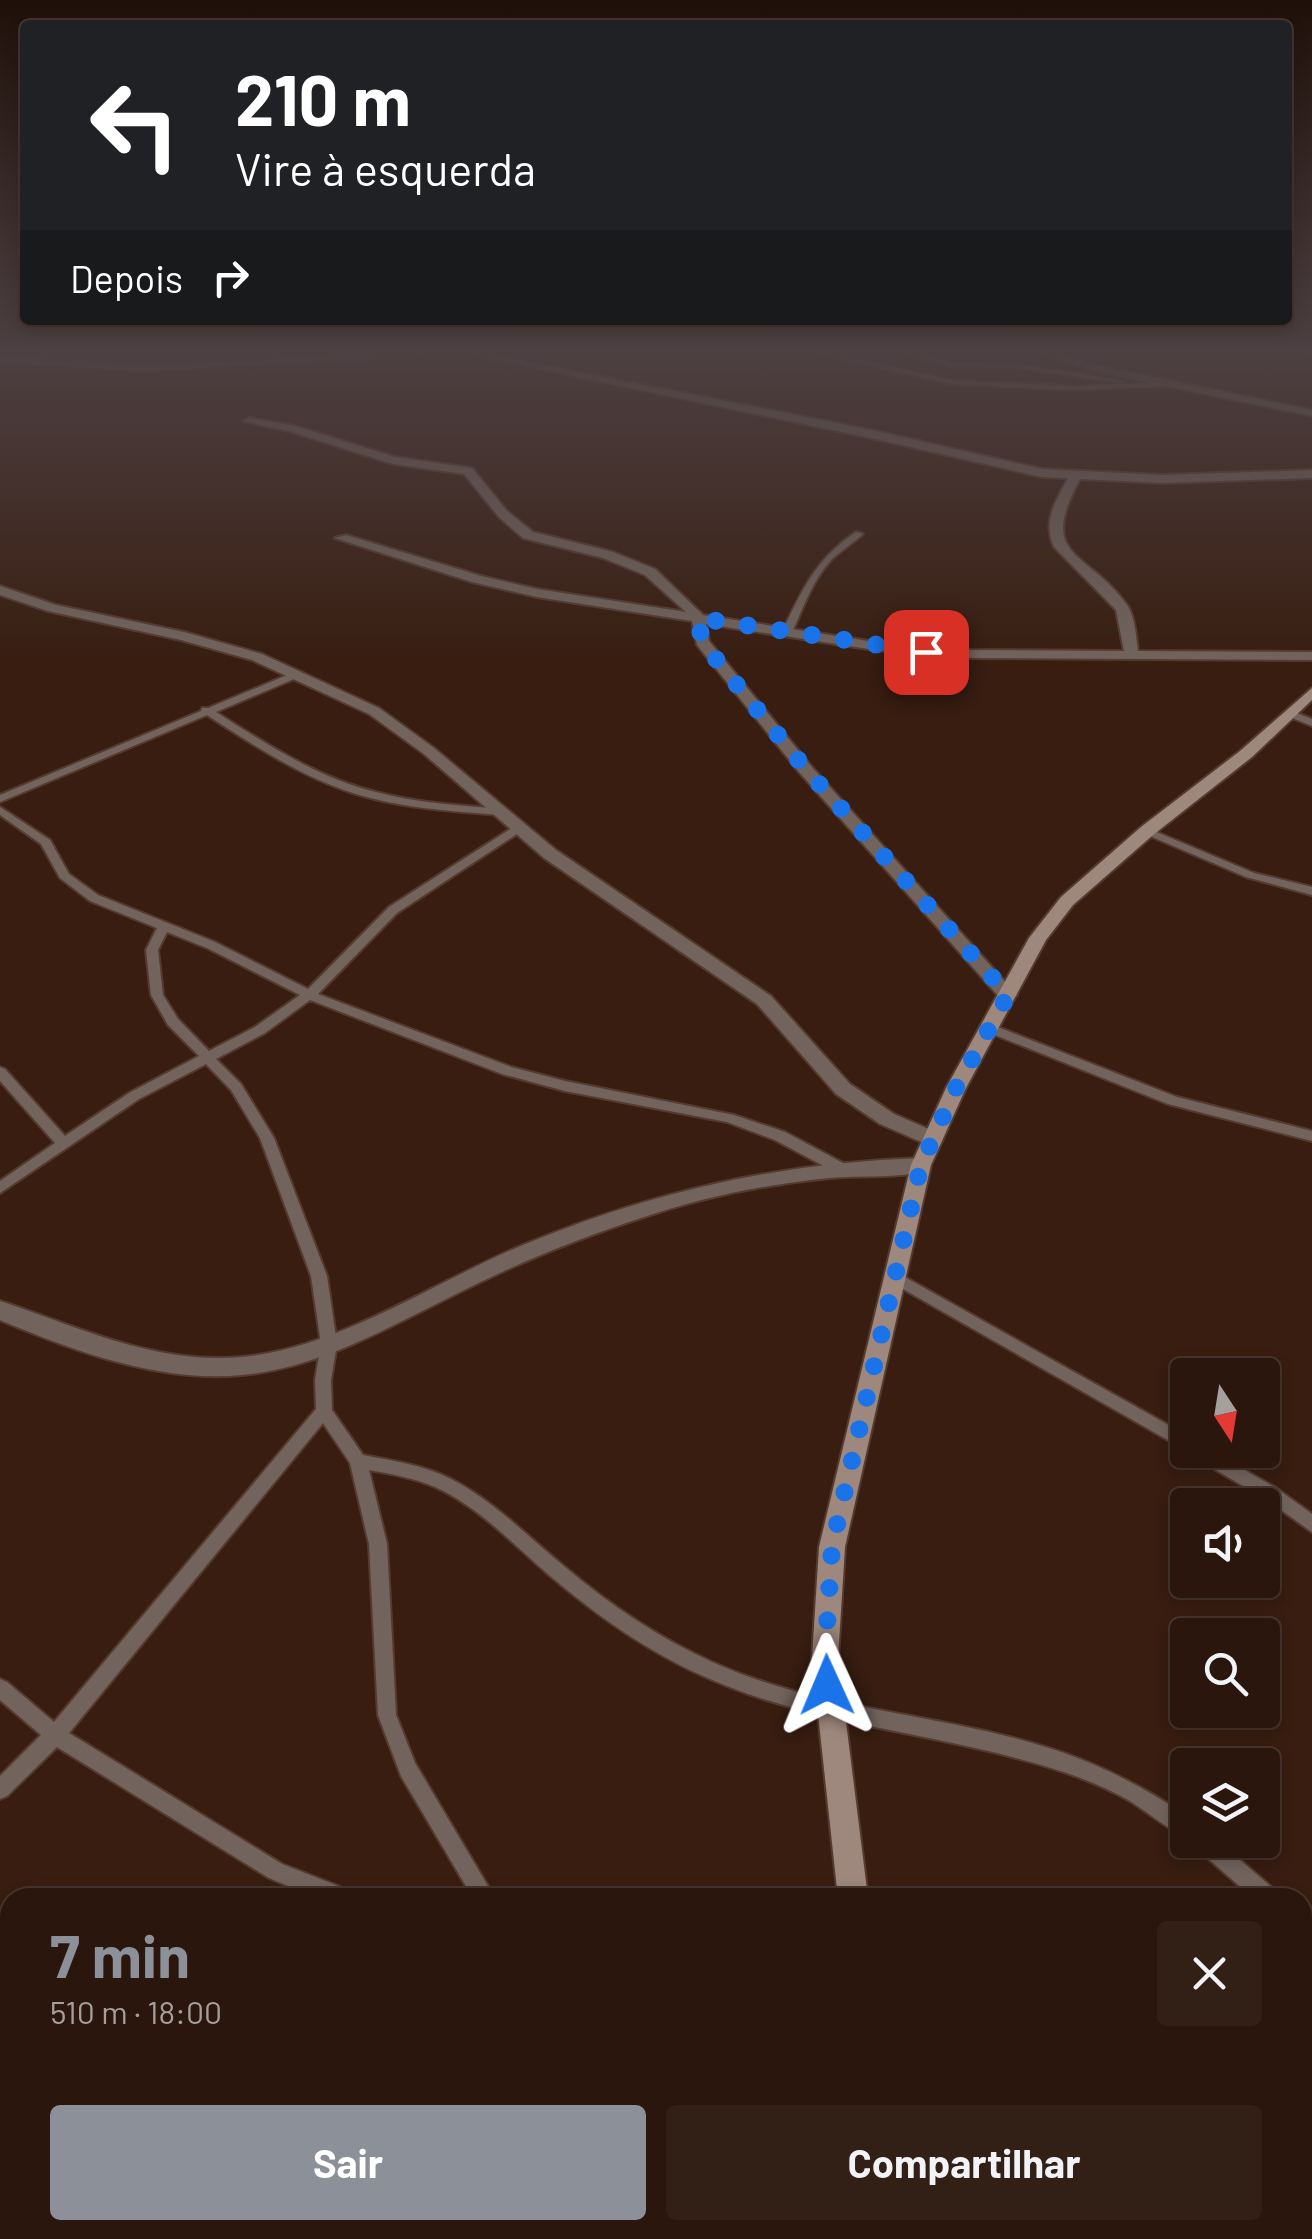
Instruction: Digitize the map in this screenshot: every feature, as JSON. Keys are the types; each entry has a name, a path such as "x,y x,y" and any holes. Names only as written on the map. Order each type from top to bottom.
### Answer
{"street":[{"path":"382,456 468,471 516,528 539,539 633,563 668,587 698,618 702,642 805,768 1008,995"},
{"path":"975,456 1075,477 1312,474"},
{"path":"1075,477 1054,517 1053,532 1059,544 1123,609 1129,623 1132,654"},
{"path":"341,538 477,580 599,605 926,652 1312,656"},
{"path":"0,590 53,608 184,636 257,657 374,711 601,891 764,1000 843,1089 886,1118 933,1139"},
{"path":"851,1888 825,1658 832,1546 921,1165 1038,938 1068,901 1147,831 1246,754 1312,692"},
{"path":"0,1310 48,1331 143,1359 240,1367 291,1357 329,1344 478,1274 652,1204 717,1186 838,1167 921,1165"}],"lane":[{"path":"788,630 815,570 833,549 859,534"},
{"path":"0,800 298,674"},
{"path":"206,710 297,766 356,790 412,803 500,812"},
{"path":"1290,713 1312,723"},
{"path":"0,810 46,842 64,876 94,898 164,925 412,1038 507,1071 565,1086 729,1118 780,1136 838,1167"},
{"path":"0,1188 134,1096 260,1030 310,994 393,910 519,828"},
{"path":"1147,831 1250,875 1312,892"},
{"path":"164,925 152,950 157,995 173,1022 236,1087 267,1138 319,1276 329,1344 323,1380 324,1411 358,1462 378,1544 387,1715 408,1769 478,1888"},
{"path":"990,1028 1173,1101 1312,1136"},
{"path":"0,1072 64,1142"},
{"path":"894,1277 1170,1435"},
{"path":"0,1789 56,1736 324,1411"},
{"path":"358,1462 445,1484 481,1508 576,1586 672,1651 764,1694 830,1712 1053,1757 1114,1782 1170,1817"},
{"path":"1227,1468 1312,1524"},
{"path":"0,1688 56,1736 276,1871 319,1888"},
{"path":"1223,1858 1257,1888"}],"route":[{"path":"827,1685 832,1546 921,1165 956,1088 1008,995 805,768 702,642 698,618 926,652"}]}
